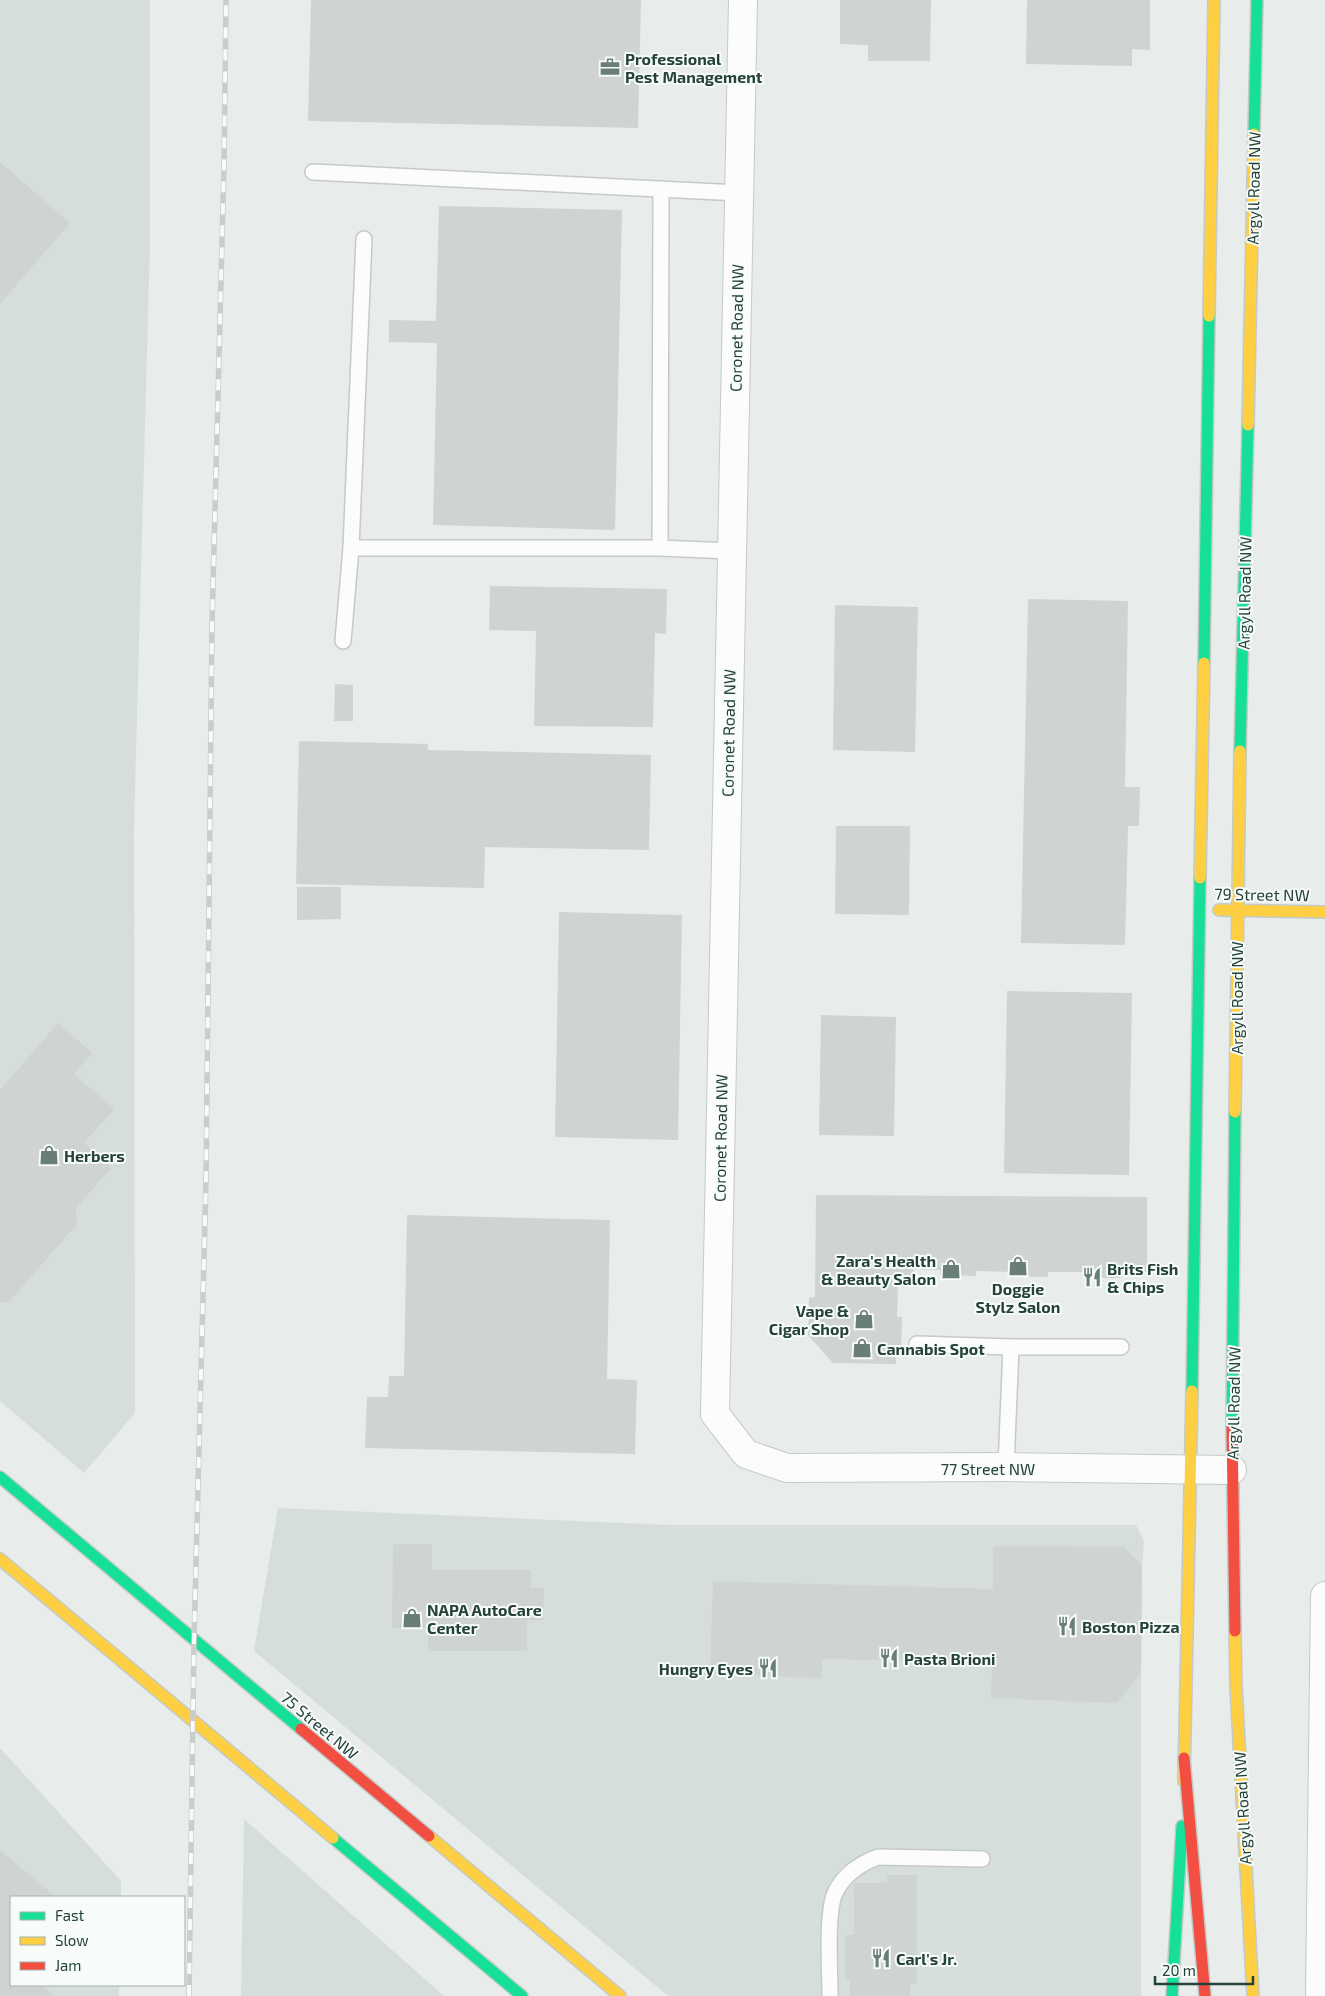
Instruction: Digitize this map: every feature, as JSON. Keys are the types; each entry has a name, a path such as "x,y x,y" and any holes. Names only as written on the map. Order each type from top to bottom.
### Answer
{"main road":[{"path":"1172,1996 1182,1837 1191,1470 1214,0"},
{"name":"Argyll Road NW","path":"1253,1996 1236,1687 1232,1470 1237,910 1257,0"},
{"name":"79 Street NW","path":"1199,909 1325,912"},
{"name":"75 Street NW","path":"0,1477 620,1996"},
{"path":"0,1559 522,1996"},
{"path":"1184,1758 1200,1926 1204,1996"}],"street":[{"name":"Coronet Road NW","path":"743,0 714,1414 746,1454"},
{"name":"77 Street NW","path":"746,1454 787,1468 1006,1467 1232,1470"},
{"path":"1320,1996 1325,1596"}],"lane":[{"path":"313,172 739,193"},
{"path":"660,548 661,189"},
{"path":"343,641 351,548 364,239"},
{"path":"351,548 660,548 732,551"},
{"path":"916,1344 1011,1347 1121,1347"},
{"path":"1006,1467 1011,1347"},
{"path":"830,1996 830,1912 835,1893 848,1875 863,1862 878,1857 982,1859"}],"shaded area":[{"path":"0,0 150,0 150,243 134,827 135,1413 84,1473 0,1401"},
{"path":"278,1508 668,1525 1136,1525 1144,1541 1141,1673 1141,1996 668,1996 254,1651"},
{"path":"0,1748 121,1881 121,1896 10,1896 10,1986 119,1986 119,1996 0,1996"},
{"path":"244,1819 444,1996 241,1996"}],"building":[{"path":"311,0 641,0 638,128 308,121"},
{"path":"840,0 931,0 930,61 868,61 868,45 840,44"},
{"path":"1027,0 1150,0 1150,50 1132,49 1132,66 1026,64"},
{"path":"0,162 70,223 0,304"},
{"path":"439,206 622,210 615,530 433,525 437,343 389,342 389,320 436,321"},
{"path":"490,586 667,589 666,634 655,633 653,727 534,726 536,631 489,630"},
{"path":"1028,599 1128,601 1125,787 1140,787 1139,826 1128,826 1125,945 1021,943"},
{"path":"835,605 918,607 915,752 833,750"},
{"path":"335,684 353,685 353,721 334,721"},
{"path":"299,741 428,744 428,750 651,755 649,850 485,847 484,888 296,884"},
{"path":"836,826 910,826 909,915 835,914"},
{"path":"297,887 341,887 341,919 297,920"},
{"path":"559,912 682,915 678,1140 555,1137"},
{"path":"1007,991 1132,993 1129,1175 1004,1173"},
{"path":"821,1015 896,1017 894,1136 819,1135"},
{"name":"Herbers","path":"58,1023 92,1053 74,1074 114,1109 84,1143 112,1167 76,1208 77,1224 8,1303 0,1302 0,1090"},
{"path":"816,1195 1147,1197 1147,1272 1121,1272 1121,1278 1084,1278 1084,1272 1048,1272 1048,1277 1011,1276 1012,1272 976,1271 976,1276 940,1275 940,1270 914,1269 913,1278 903,1286 898,1286 897,1317 902,1317 901,1354 896,1354 896,1364 833,1363 808,1335 809,1298 815,1297"},
{"path":"407,1215 610,1220 607,1379 637,1380 635,1454 365,1448 367,1397 388,1397 389,1376 404,1376"},
{"path":"393,1544 432,1544 432,1570 531,1570 531,1588 544,1588 543,1620 527,1620 527,1651 428,1651 428,1628 392,1628"},
{"path":"993,1546 1125,1547 1142,1566 1141,1673 1117,1703 991,1698 992,1662 822,1659 822,1678 710,1674 713,1581 993,1589"},
{"path":"0,1850 55,1896 10,1896 10,1986 44,1986 54,1996 0,1996"},
{"name":"Carl's Jr.","path":"887,1875 917,1875 917,1984 910,1983 910,1996 850,1996 850,1980 845,1980 845,1935 854,1935 854,1883 887,1883"}],"railway":[{"path":"189,1996 194,1641 206,1181 212,625 224,165 226,0"}],"traffic: fast":[{"path":"1254,134 1257,0"},
{"path":"1204,663 1209,316"},
{"path":"1240,751 1248,425"},
{"path":"1192,1391 1200,878"},
{"path":"1232,1427 1235,1112"},
{"path":"0,1477 301,1729"},
{"path":"1172,1996 1182,1826"},
{"path":"333,1838 522,1996"}],"traffic: slow":[{"path":"1209,316 1214,0"},
{"path":"1248,425 1254,134"},
{"path":"1200,878 1204,663"},
{"path":"1235,1112 1240,751"},
{"path":"1219,910 1325,912"},
{"path":"1184,1781 1192,1391"},
{"path":"0,1559 333,1838"},
{"path":"1235,1631 1236,1687 1253,1996"},
{"path":"429,1836 620,1996"}],"traffic: jam":[{"path":"1232,1427 1235,1631"},
{"path":"301,1729 429,1836"},
{"path":"1184,1758 1205,1996"}],"place":[{"name":"Professional Pest Management","path":"610,67"},
{"name":"Herbers","path":"49,1155"},
{"name":"Doggie Stylz Salon","path":"1018,1266"},
{"name":"Zara's Health & Beauty Salon","path":"951,1269"},
{"name":"Brits Fish & Chips","path":"1092,1277"},
{"name":"Vape & Cigar Shop","path":"864,1319"},
{"name":"Cannabis Spot","path":"862,1348"},
{"name":"NAPA AutoCare Center","path":"412,1618"},
{"name":"Boston Pizza","path":"1067,1626"},
{"name":"Pasta Brioni","path":"889,1658"},
{"name":"Hungry Eyes","path":"768,1668"},
{"name":"Carl's Jr.","path":"881,1958"}]}
